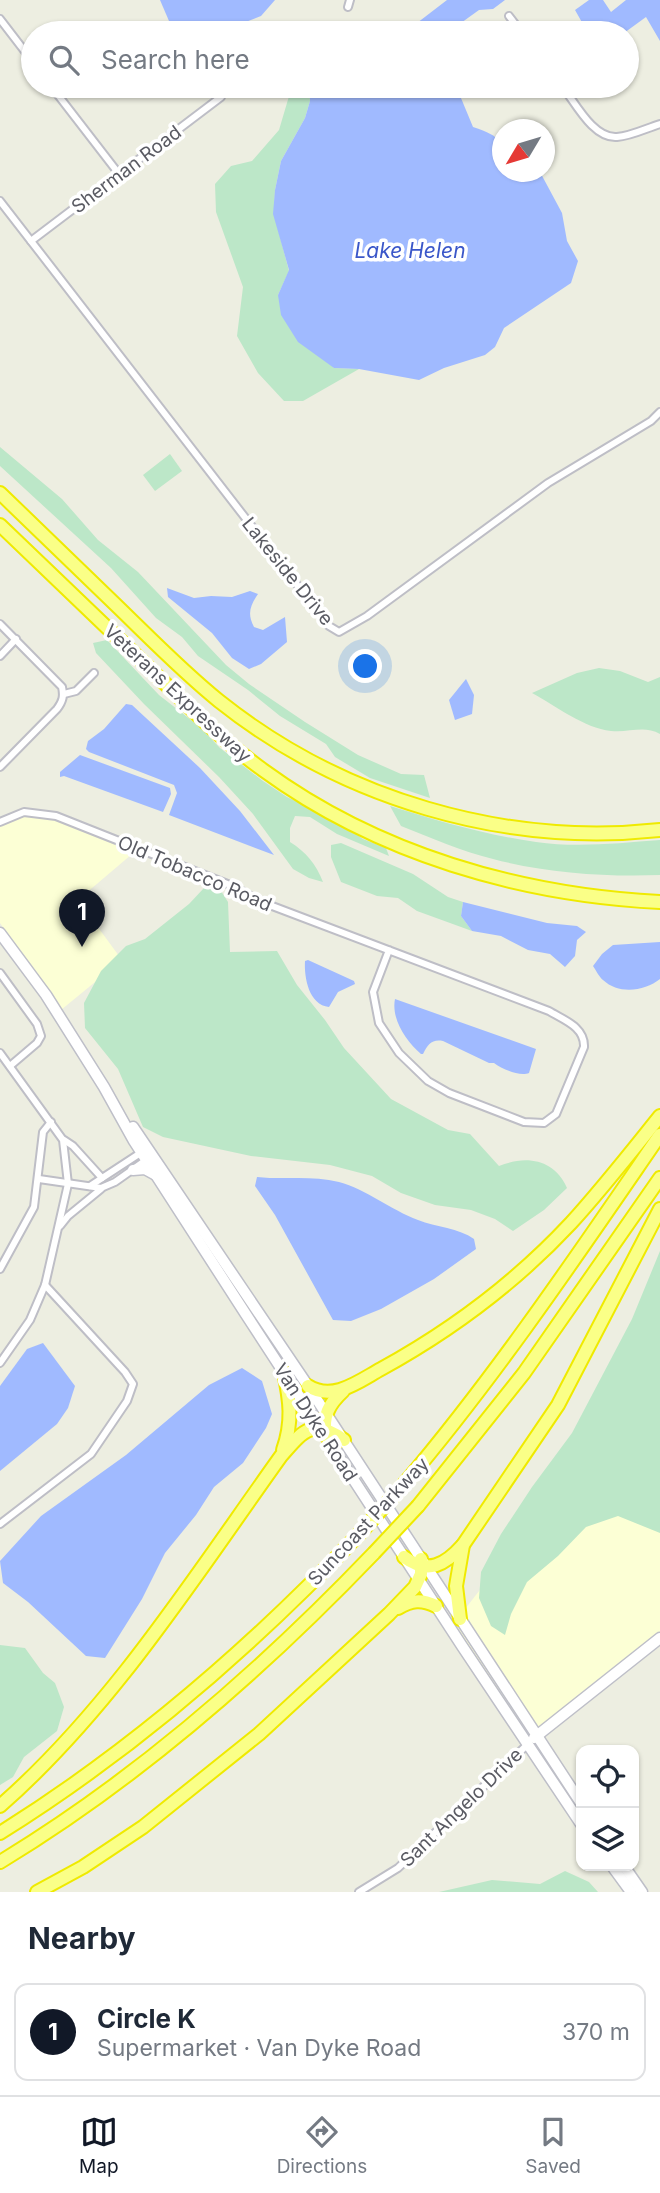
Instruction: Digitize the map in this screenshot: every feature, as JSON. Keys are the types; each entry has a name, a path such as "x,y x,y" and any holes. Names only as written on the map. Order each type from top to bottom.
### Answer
{"highway":[{"name":"Veterans Expressway","path":"0,493 194,680 243,718 308,760 413,805 471,820 526,829 590,834 660,830"},
{"name":"Veterans Expressway","path":"0,525 216,732 265,772 321,807 391,842 489,876 592,897 660,902"},
{"path":"308,1386 325,1393 346,1388 426,1344 509,1282 571,1223 660,1116"},
{"name":"Suncoast Parkway","path":"0,1833 77,1781 183,1700 281,1614 362,1531 477,1395 660,1135"},
{"name":"Suncoast Parkway","path":"0,1862 101,1794 185,1730 297,1631 374,1553 418,1506 524,1373 660,1178"},
{"path":"404,1557 439,1566 463,1545 558,1405 660,1209"},
{"path":"281,1456 291,1423 284,1373"},
{"path":"324,1431 326,1413 332,1402 346,1388"},
{"path":"0,1806 58,1752 96,1708 281,1456 303,1433 324,1431 344,1440"},
{"path":"460,1619 456,1586 463,1545"},
{"path":"37,1892 83,1867 164,1811 259,1734 389,1614 419,1580 423,1564"},
{"path":"389,1614 414,1601 424,1601 436,1606"}],"main road":[{"name":"Van Dyke Road","path":"0,933 46,995 147,1155 308,1386 576,1795"},
{"name":"Van Dyke Road","path":"147,1155 156,1175 284,1373 576,1817"},
{"path":"133,1170 145,1169 156,1175"},
{"path":"527,1745 660,1638"},
{"path":"616,1871 631,1892"},
{"path":"627,1871 642,1892"}],"street":[{"path":"509,16 513,21"},
{"path":"0,19 21,46"},
{"path":"60,98 120,174"},
{"name":"Sherman Road","path":"31,241 219,98"},
{"path":"571,98 597,131 608,136 619,137 660,124"},
{"name":"Lakeside Drive","path":"0,201 329,626 339,632 367,616 548,483 651,421 660,412"},
{"path":"0,624 62,687 64,694 57,709 0,766"},
{"path":"0,656 16,639"},
{"path":"64,694 76,691 94,673"},
{"name":"Old Tobacco Road","path":"0,822 24,812 56,816 235,887 258,901 389,950 549,1011 581,1031 584,1047 556,1114 544,1123 524,1122 449,1093 418,1073 399,1053 379,1023 373,992 389,950"},
{"path":"0,973 37,1024 41,1036 37,1044 10,1066"},
{"path":"0,1053 63,1140 73,1146 102,1178"},
{"path":"0,1269 34,1207 43,1132 51,1122"},
{"path":"0,1363 30,1320 45,1286 68,1184 63,1140"},
{"path":"58,1227 101,1188 133,1170 147,1155"},
{"path":"90,1186 147,1155"},
{"path":"39,1179 101,1188"},
{"path":"0,1524 91,1454 127,1401 133,1384 45,1286"},
{"name":"Sant Angelo Drive","path":"359,1892 398,1868 527,1745"}],"shaded area":[{"path":"288,98 310,98 305,118 281,161 275,190 274,214 289,271 278,295 334,368 359,369 303,401 284,401 258,373 237,336 243,287 216,212 215,184 231,166 252,161 279,130"},
{"path":"0,447 62,499 98,540 138,572 226,665 249,684 358,755 401,774 424,775 430,798 370,778 335,757 326,744 280,716 198,656 182,637 156,618 111,568 0,466"},
{"path":"170,454 182,471 155,491 143,475"},
{"path":"107,640 159,695 263,781 287,797 335,819 363,839 386,848 389,856 337,834 310,817 295,816 290,828 290,842 310,859 323,882 293,869 253,814 96,653 93,643"},
{"path":"599,668 620,671 648,682 660,677 660,734 648,730 611,731 591,726 532,693 577,673"},
{"path":"390,806 499,836 551,844 614,844 660,840 660,875 576,873 493,859 401,826"},
{"path":"25,815 57,819 138,849 78,900 122,960 61,1010 0,923 0,825"},
{"path":"341,843 413,874 448,897 463,902 461,916 472,931 417,911 398,898 377,896 341,882 331,857 331,845"},
{"path":"204,888 221,891 228,902 230,952 277,951 297,985 344,1048 391,1099 448,1130 470,1134 499,1166 529,1160 547,1165 567,1188 544,1210 513,1231 495,1219 471,1210 435,1205 401,1193 372,1176 330,1165 251,1156 163,1137 143,1127 118,1069 85,1028 84,1003 101,971 126,946 145,939 189,904"},
{"path":"660,1251 660,1533 618,1516 586,1527 558,1556 527,1582 511,1614 505,1635 491,1626 479,1598 481,1572 501,1534 572,1433 632,1319"},
{"path":"660,1496 660,1634 527,1738 467,1664 447,1632 526,1531"},
{"path":"0,1645 25,1648 43,1673 55,1683 64,1707 57,1731 24,1757 13,1777 0,1785"},
{"path":"565,1871 589,1882 598,1892 439,1892 492,1880 540,1884"}],"water":[{"path":"160,0 275,0 261,16 248,21 169,21"},
{"path":"447,0 505,0 493,9 479,10 464,21 420,21"},
{"path":"589,0 603,0 611,12 626,0 660,0 660,41 646,17 639,22 581,21 575,10"},
{"name":"Lake Helen","path":"310,98 461,98 473,127 492,135 492,182 545,182 562,213 567,241 578,261 571,283 504,328 495,347 485,355 444,368 419,380 359,369 334,368 298,342 281,315 278,295 289,270 273,214 275,190 281,161 305,118"},
{"path":"167,588 194,598 232,597 250,591 258,594 250,610 254,627 263,630 285,617 287,642 261,664 249,669 232,658 212,633 168,597"},
{"path":"466,679 474,695 472,714 455,720 449,700"},
{"path":"126,704 132,705 200,768 240,811 274,855 169,815 177,793 174,785 86,749 88,741 104,729"},
{"path":"80,755 170,788 171,794 163,812 64,776 60,777 60,772"},
{"path":"463,902 547,923 577,926 586,932 577,940 575,956 565,967 550,954 528,950 501,936 472,931 461,916"},
{"path":"660,942 660,979 640,989 609,985 593,966 613,945"},
{"path":"305,961 354,981 355,984 338,992 329,1007 322,1005 309,990"},
{"path":"395,999 536,1049 529,1073 511,1072 443,1041 431,1043 421,1054 401,1029 395,1014"},
{"path":"257,1177 319,1179 349,1185 408,1216 468,1235 474,1239 476,1249 434,1279 381,1309 351,1321 333,1320 275,1215 255,1186"},
{"path":"43,1343 75,1386 68,1408 57,1424 0,1471 0,1386 27,1349"},
{"path":"242,1368 262,1381 272,1414 266,1428 243,1463 214,1487 196,1515 165,1553 142,1599 105,1658 86,1656 28,1602 3,1583 0,1561 41,1516 126,1455 209,1385"}],"place":[{"name":"Circle K","path":"82,947"}]}
